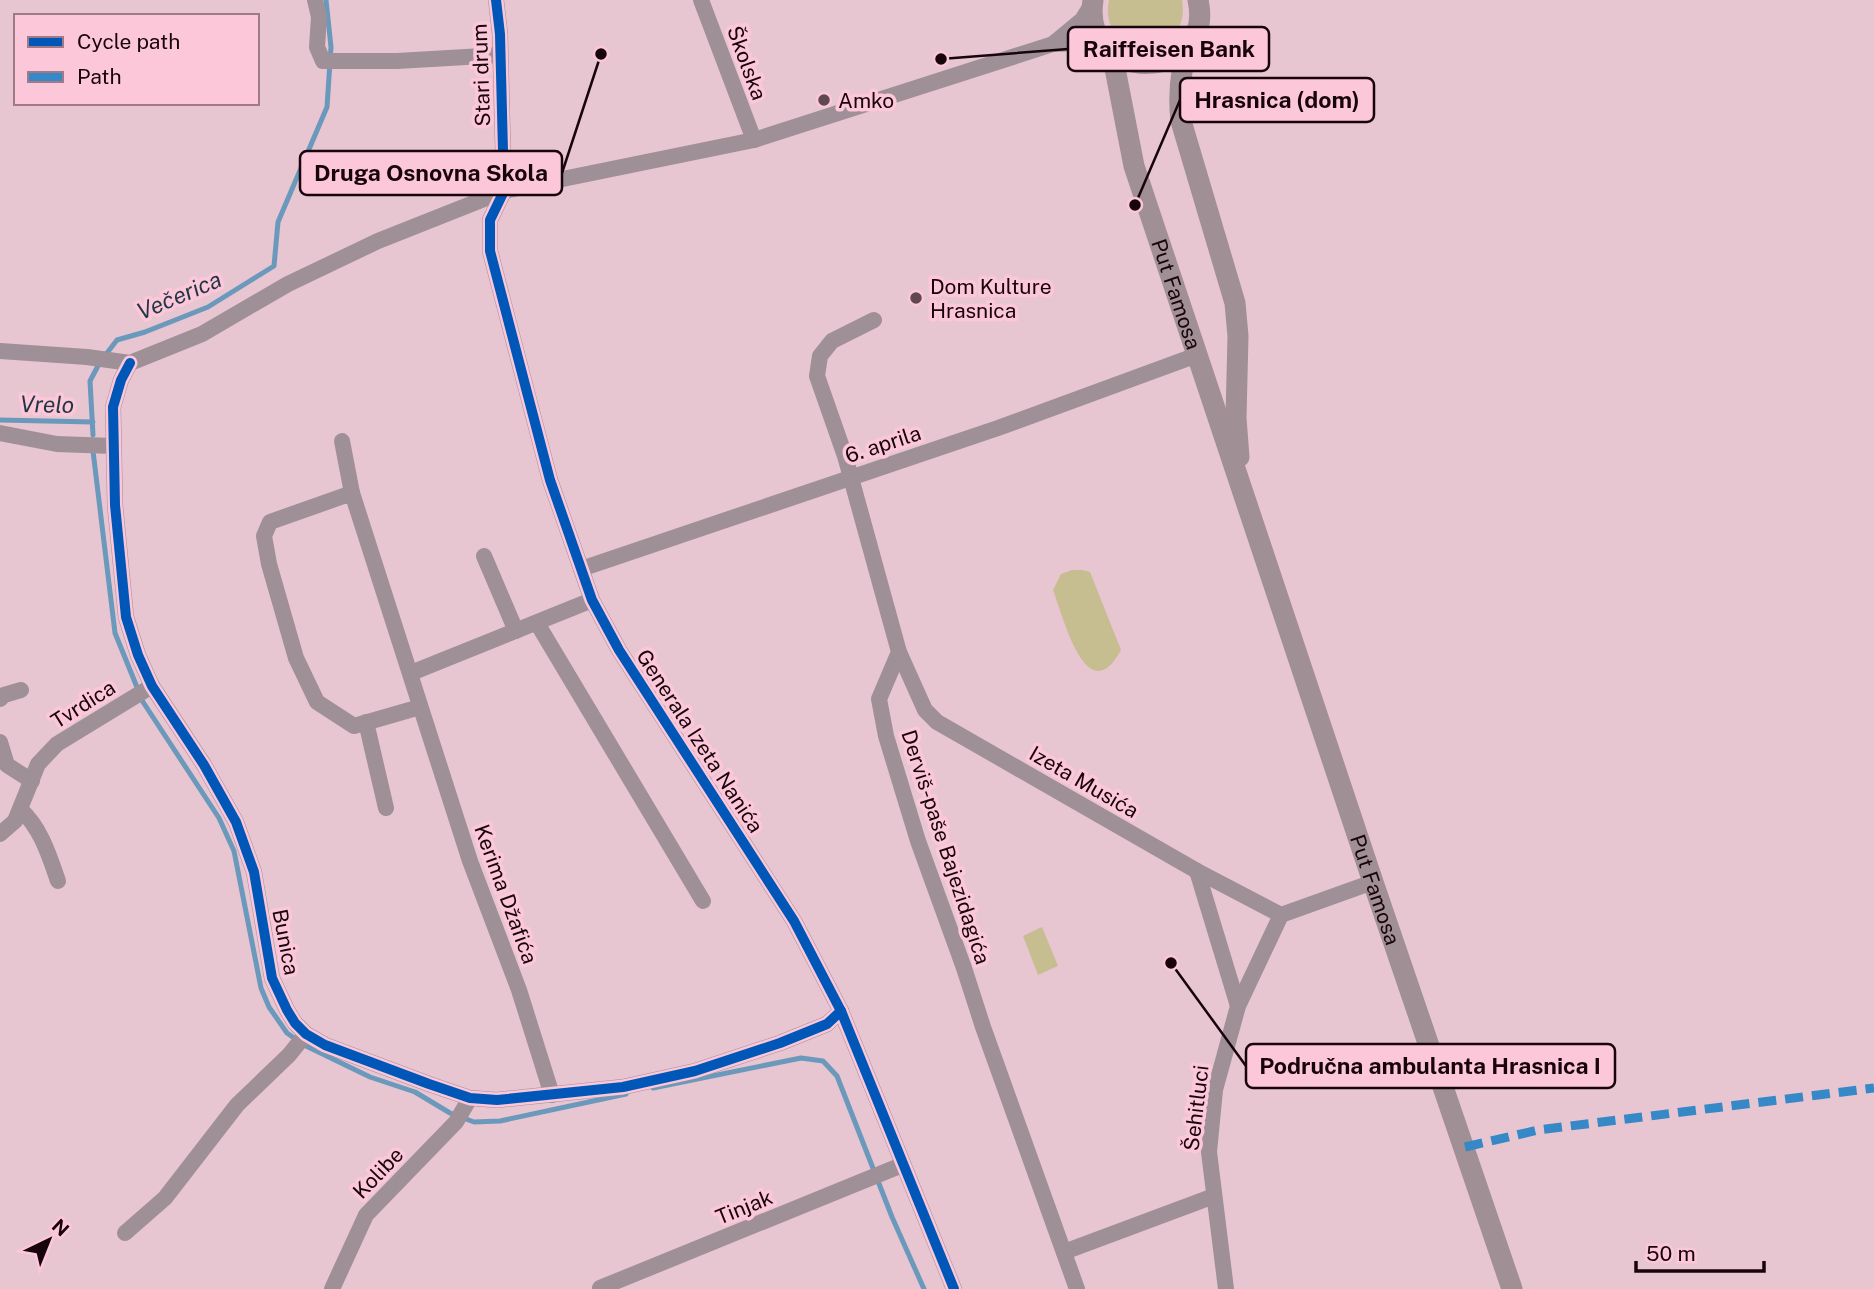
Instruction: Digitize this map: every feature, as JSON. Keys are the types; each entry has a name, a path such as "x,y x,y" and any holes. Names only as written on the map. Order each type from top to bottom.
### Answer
{"main road":[{"name":"Put Famosa","path":"1198,0 1200,18 1180,77 1179,101 1181,121 1235,303 1238,336 1236,418 1242,491"},
{"name":"Put Famosa","path":"1093,2 1095,28 1110,51 1134,166 1373,883 1512,1289"},
{"path":"1110,51 1127,62 1144,65 1161,63 1177,56 1189,44"}],"street":[{"path":"315,0 319,17 317,47 323,61 397,61 500,55"},
{"name":"Stari drum","path":"496,0 504,191"},
{"name":"Školska","path":"701,0 754,140"},
{"path":"1053,44 1082,20 1093,2"},
{"path":"0,351 87,356 122,362 202,334 288,284 378,241 504,191 754,140 1053,44 1081,43 1110,51"},
{"name":"Generala Izeta Nanića","path":"504,191 490,220 490,251 550,480 592,600 619,650 794,921 841,1012 894,1168 948,1287"},
{"path":"874,320 832,341 820,356 817,376 850,477 899,652"},
{"name":"6. aprila","path":"581,569 998,428 1197,355"},
{"name":"Bunica","path":"122,362 121,380 113,407 113,446 115,505 126,617 148,688 204,765 236,822 254,872 272,978 301,1040 325,1045 464,1110 497,1100 623,1087 695,1071 780,1043 827,1024 841,1012"},
{"path":"0,433 57,444 113,446"},
{"name":"Kerima Džafića","path":"342,441 352,493 470,861 519,990 552,1095"},
{"path":"352,493 270,523 264,536 269,564 296,658 317,702 354,726 421,707"},
{"path":"484,556 516,631"},
{"path":"411,673 592,600"},
{"path":"537,623 703,901"},
{"name":"Izeta Musića","path":"899,652 930,717 1197,871 1282,915"},
{"name":"Derviš-paše Bajezidagića","path":"899,652 879,699 886,736 918,841 1077,1289"},
{"name":"Tvrdica","path":"0,834 15,821 38,764 57,744 148,688"},
{"path":"0,699 4,695 21,690"},
{"path":"366,722 387,808"},
{"path":"0,742 7,765 32,781"},
{"path":"20,809 32,820 58,881"},
{"path":"1197,871 1238,1006"},
{"path":"1282,915 1373,883"},
{"name":"Šehitluci","path":"1226,1289 1209,1152 1215,1090 1238,1006 1282,915"},
{"path":"125,1233 165,1198 237,1105 301,1040"},
{"name":"Kolibe","path":"332,1289 366,1215 464,1110"},
{"name":"Tinjak","path":"600,1288 894,1168"},
{"path":"1064,1252 1214,1196"}],"shaded area":[{"path":"1109,0 1182,0 1181,21 1173,35 1160,44 1145,46 1129,43 1116,34 1109,20"},
{"path":"1072,570 1090,572 1121,650 1109,667 1097,671 1087,666 1078,653 1053,590 1061,574"},
{"path":"1042,927 1058,966 1038,975 1023,936"}],"waterway":[{"name":"Večerica","path":"93,435 90,381 117,340 208,307 274,266 278,222 327,107 331,47 326,0"},
{"name":"Vrelo","path":"0,420 93,422"},
{"name":"Bunica","path":"93,451 115,633 143,702 219,818 234,851 261,988 269,1007 287,1033 304,1045 370,1077 415,1092 450,1113 474,1122 500,1121 626,1094"},
{"name":"Bunica","path":"653,1088 801,1058 823,1061 837,1076 892,1217 924,1289"}],"marked path":[{"path":"1465,1147 1538,1130 1874,1088"}],"cycle path":[{"path":"496,0 500,34 504,191 490,220 490,251 550,480 592,600 619,650 794,921 841,1011 954,1289"},
{"path":"130,363 121,380 113,407 115,505 126,617 138,655 152,686 204,765 236,822 254,872 272,978 287,1010 306,1034 325,1045 429,1084 470,1098 497,1100 623,1087 695,1071 780,1043 827,1024 841,1011"}],"place":[{"name":"Druga Osnovna Skola","path":"601,54"},
{"name":"Raiffeisen Bank","path":"941,59"},
{"name":"Amko","path":"824,100"},
{"name":"Hrasnica (dom)","path":"1135,205"},
{"name":"Dom Kulture Hrasnica","path":"916,298"},
{"name":"Područna ambulanta Hrasnica I","path":"1171,963"}]}
